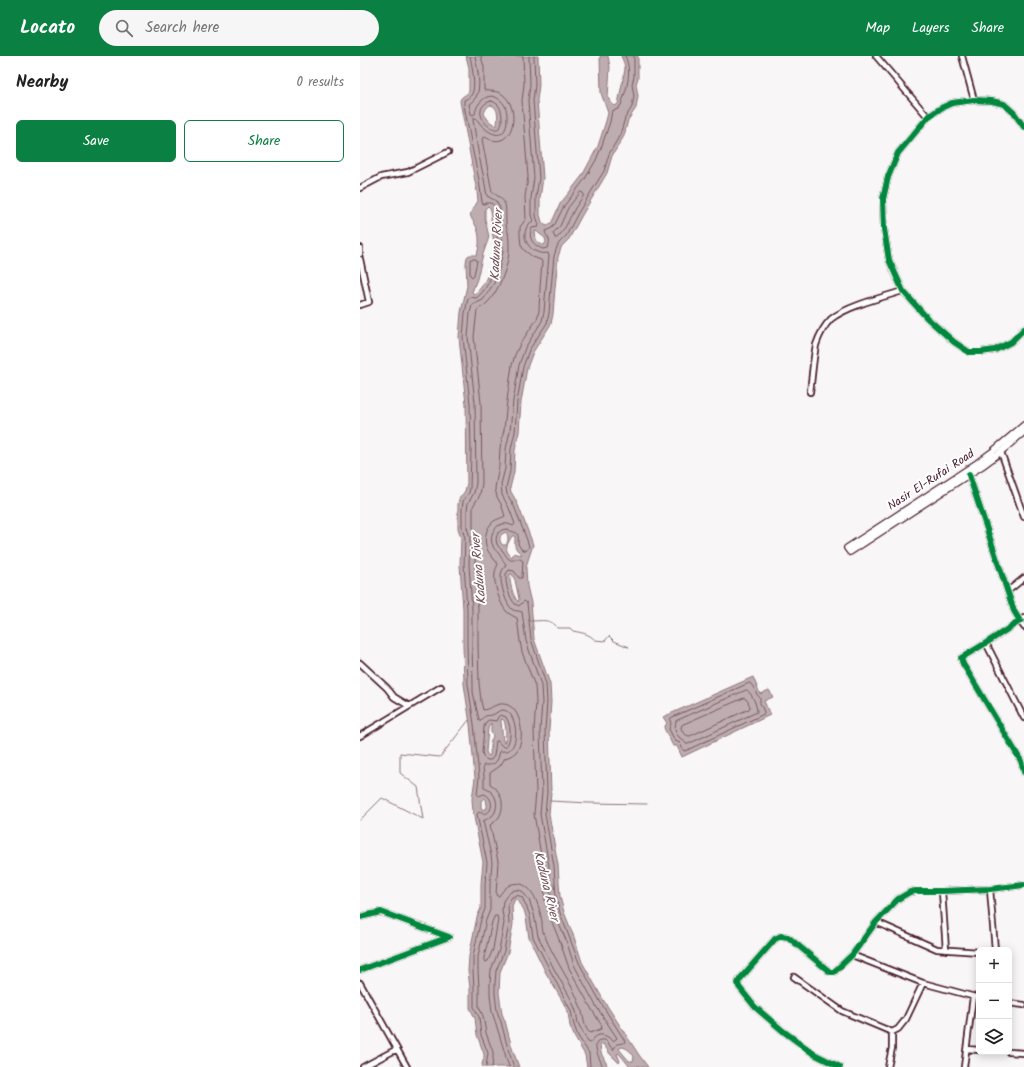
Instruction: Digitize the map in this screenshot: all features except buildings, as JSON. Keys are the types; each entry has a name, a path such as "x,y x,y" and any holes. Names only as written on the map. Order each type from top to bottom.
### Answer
{"main road":[{"name":"Nasir El-Rufai Road","path":"910,510 992,452 1024,425"},
{"name":"Nasir El-Rufai Road","path":"910,510 969,475 1001,452 1024,432"},
{"path":"847,548 850,552 910,510"}],"street":[{"path":"876,56 928,117"},
{"path":"962,56 974,100"},
{"path":"1024,127 1014,112 1004,104 992,101 974,100 952,103 928,117 898,153 888,177 882,199 884,229 889,260 903,291 927,318 954,342 969,352 995,350 1011,342 1024,329"},
{"path":"360,188 381,177 408,172 448,152"},
{"path":"360,248 360,254"},
{"path":"360,259 369,302 360,305"},
{"path":"810,392 816,345 822,329 831,319 840,313 859,305 903,291"},
{"path":"1001,452 1024,517"},
{"path":"969,475 1014,611 1022,619 1024,627"},
{"path":"1008,591 1024,578"},
{"path":"1022,619 961,658 1021,762 1024,772"},
{"path":"986,643 1024,718"},
{"path":"360,663 387,688 394,697 409,706"},
{"path":"360,736 441,687"},
{"path":"840,1067 814,1054 783,1031 755,1007 739,987 738,983 740,979 775,939 781,936 788,937 830,972 834,972 852,955 876,922 898,899 905,894 916,891 990,889 1024,885"},
{"path":"990,889 995,947"},
{"path":"942,891 946,950"},
{"path":"360,917 382,912 449,937 360,970"},
{"path":"876,922 937,949 976,952"},
{"path":"852,955 923,983 976,998"},
{"path":"794,978 842,1011 892,1032 898,1030 906,1019 923,983"},
{"path":"360,983 407,1067"},
{"path":"964,1067 973,997"},
{"path":"1012,1004 1024,1006"},
{"path":"888,1067 892,1048 892,1032"},
{"path":"363,1067 397,1049"},
{"path":"967,1049 976,1050"},
{"path":"1012,1052 1024,1054"}],"water":[{"name":"Kaduna River","path":"466,56 538,56 539,85 537,100 543,178 540,198 540,215 542,222 547,226 552,222 560,204 582,176 598,146 606,121 608,113 601,93 600,56 608,56 610,67 608,97 611,103 615,106 618,104 625,69 621,56 638,56 638,78 636,84 638,96 636,108 628,120 624,136 612,156 607,173 569,239 562,246 558,257 551,324 533,352 527,368 521,402 519,432 515,450 514,472 510,488 533,545 526,568 527,586 531,603 534,639 550,684 551,702 549,730 551,792 549,814 558,865 560,897 582,962 604,1001 648,1067 640,1067 638,1065 636,1067 630,1067 618,1053 619,1063 604,1045 601,1044 601,1053 608,1067 587,1067 585,1055 570,1026 568,1013 529,938 524,910 517,899 515,899 512,906 513,924 508,952 500,972 499,993 502,1014 519,1067 483,1067 482,1064 484,1054 477,1035 475,1018 470,1008 468,971 469,956 477,917 481,908 483,862 473,812 472,799 475,778 470,724 464,684 463,609 460,565 461,538 458,528 459,499 465,491 467,483 466,404 459,337 461,312 467,286 467,257 469,255 477,254 479,244 477,229 470,214 478,201 460,101 469,91 469,68","holes":["488,106 494,106 497,110 498,118 496,126 489,121 484,114","488,206 491,212 494,250 485,281 474,294 472,292 489,237 485,219 485,209","535,231 545,238 546,242 542,245 536,240","506,532 508,535 506,545 503,545 500,537","512,536 515,536 516,548 522,554 514,553 512,557 507,550 507,545","510,574 512,574 515,580 519,599 518,602 513,593","501,719 504,720 506,729 504,743 501,722","491,723 491,732 493,736 489,756 486,752 488,729","484,798 486,799 487,808 483,810 481,807 481,801","620,1048 626,1048 632,1053 634,1057 633,1061 629,1061 619,1049"]},
{"path":"753,677 760,694 769,690 773,697 764,701 770,715 682,757 677,746 673,746 664,728 667,723 663,717"}],"waterway":[{"path":"531,621 549,621 558,628 570,628 573,631 587,635 595,640 605,641 609,636 614,641 629,647 625,646"},
{"path":"360,820 382,798 423,819 418,787 400,773 400,753 440,757 469,720"},
{"path":"550,801 647,804"}],"cycle path":[{"path":"1024,127 1014,113 1004,104 992,101 974,100 952,103 941,108 928,117 898,153 888,177 883,199 884,229 889,260 903,291 927,318 954,342 969,352 995,350 1011,342 1024,329"},
{"path":"969,475 1014,611 1020,621 961,658 963,664 1021,761 1024,772"},
{"path":"840,1067 814,1054 783,1031 755,1007 739,987 738,983 740,979 775,939 781,936 788,937 830,972 834,972 852,955 876,922 898,899 910,892 990,889 1024,885"},
{"path":"360,917 381,912 449,937 360,970"}]}
